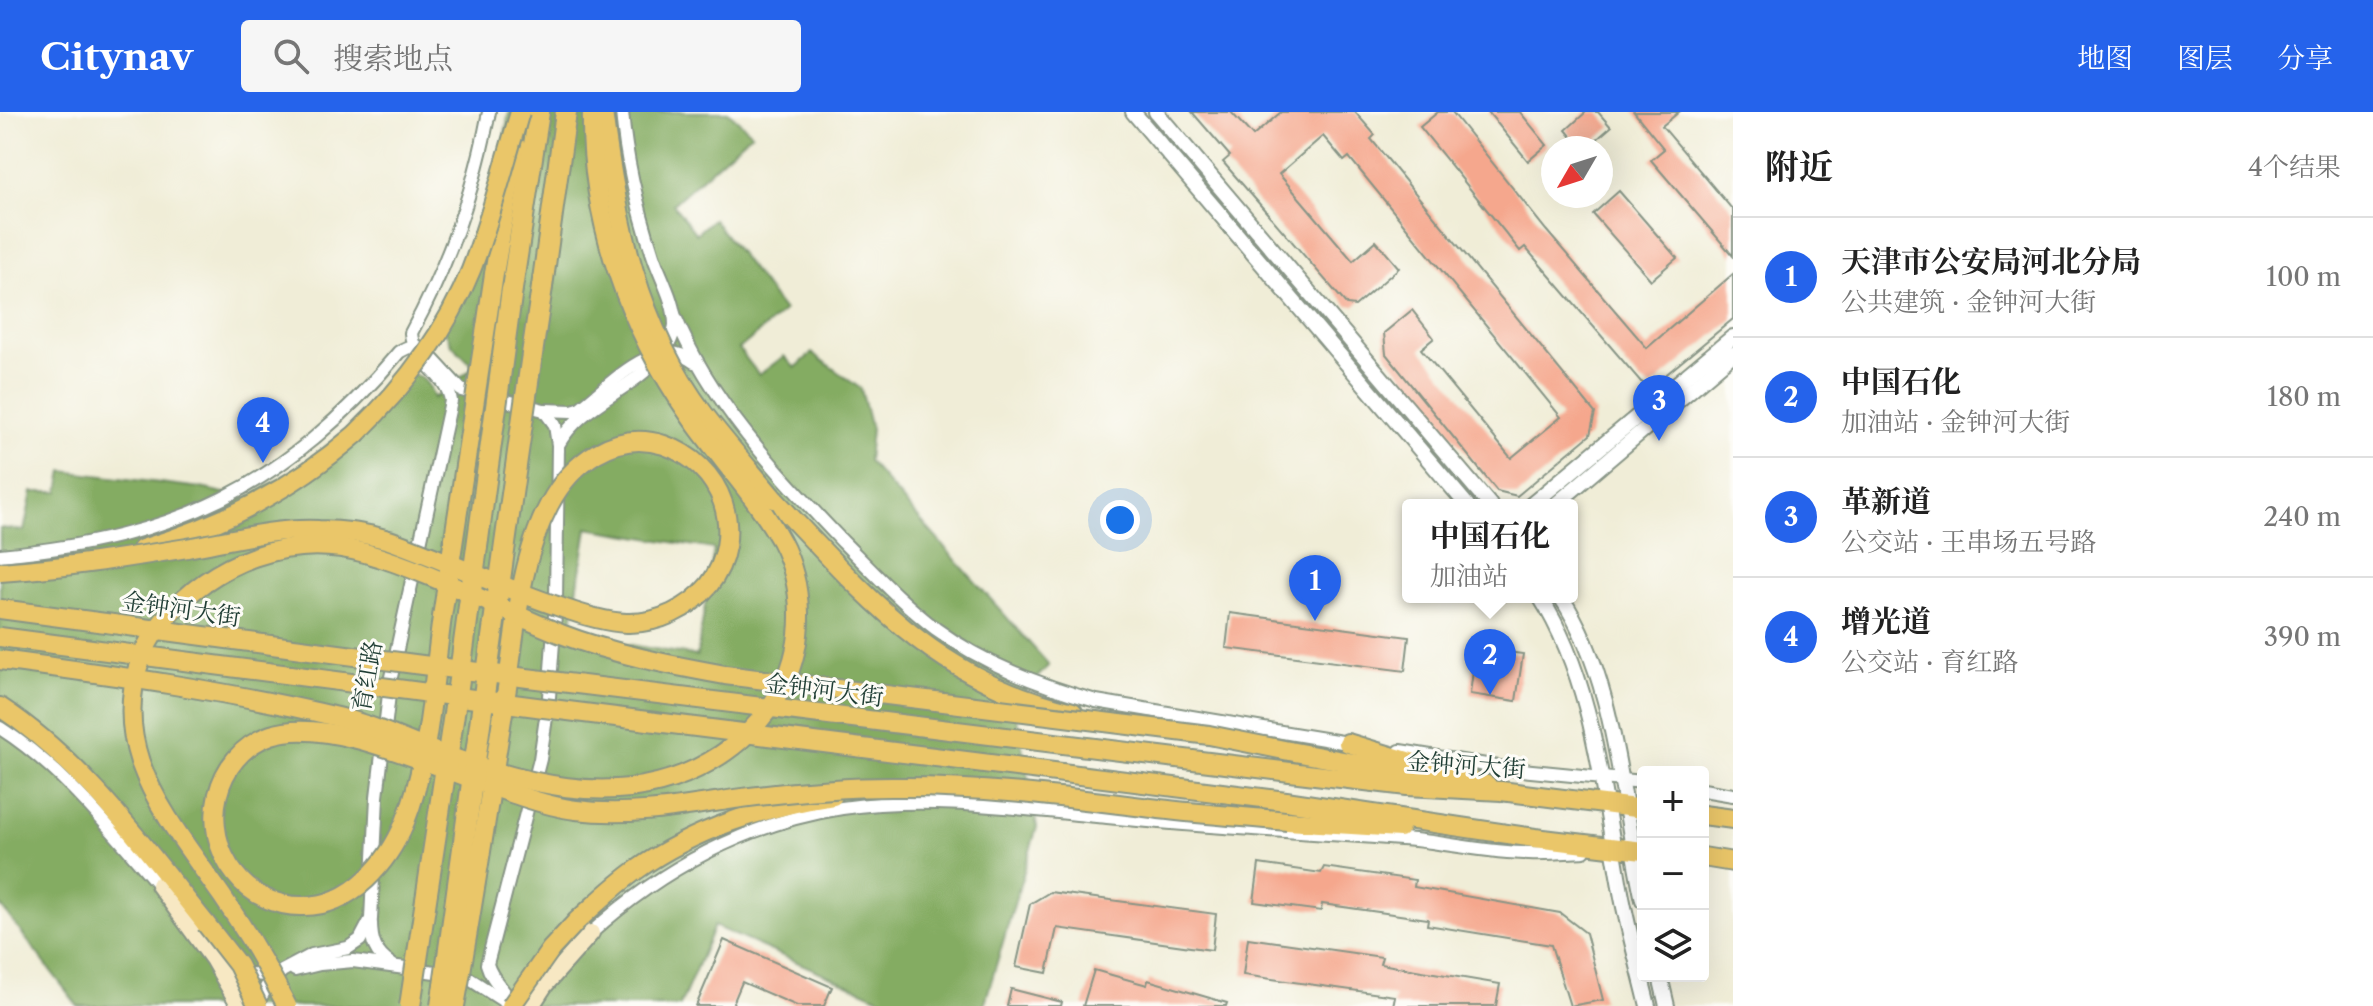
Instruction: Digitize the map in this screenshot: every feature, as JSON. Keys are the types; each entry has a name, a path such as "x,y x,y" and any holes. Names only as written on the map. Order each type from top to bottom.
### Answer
{"highway":[{"path":"410,1006 539,112"},
{"path":"441,1006 566,112"}],"main road":[{"path":"107,560 202,530 251,507 323,461 382,407 424,356 461,293 493,206 521,112"},
{"path":"521,112 494,274 449,572 424,747 422,759 420,772 404,825 390,850 360,886 330,902 310,906 280,904 253,892 232,871 223,855 214,823 215,807 224,776 249,748 261,739 288,731 328,733 360,740 416,758 429,763 513,795 577,811 642,811 804,790 976,788 1287,821 1521,835"},
{"path":"0,660 110,674 347,719 509,775 593,791 617,791 663,782 701,767 741,740 775,701 795,655 799,613 791,564 767,518 672,388 635,319 603,219 594,165 592,112"},
{"path":"603,112 617,209 630,265 649,319 676,371 704,413 774,499 861,591 935,654 996,687 1035,702 1131,726"},
{"path":"0,572 70,567 268,533 314,529 349,531 387,540 439,560 521,593 535,599 567,610 616,621 643,622 689,604 702,594 720,568 726,545 723,502 697,463 668,446 653,442 618,443 605,447 579,464 547,508 523,584 521,600 473,908 455,1006"},
{"path":"287,1006 256,951 153,792 133,738 131,715 131,692 137,665 160,624 203,581 259,554 311,548 364,553 582,642 725,675 1209,735 1501,791"},
{"name":"金钟河大街","path":"0,609 422,665 1290,772 1407,786 1501,791 1625,807"},
{"path":"0,637 1286,801 1637,854"},
{"path":"0,707 30,727 70,762 136,837 238,965 257,1006"},
{"path":"1348,743 1475,779 1501,791"},
{"path":"513,1006 551,949 577,921 616,886 653,860 711,831 805,800 892,787"},
{"path":"1709,816 1733,819"},
{"path":"1709,858 1733,862"},
{"path":"159,885 213,959 240,1006"},
{"path":"530,1004 591,933"}],"street":[{"path":"0,555 129,535 206,507 265,475 330,426 412,340 463,218 480,159 489,112"},
{"path":"622,112 641,217 674,314 697,364"},
{"path":"1133,112 1462,499"},
{"path":"1156,112 1485,499"},
{"path":"558,445 571,426 657,361 673,337 674,314"},
{"path":"1538,499 1733,337"},
{"path":"412,340 428,353 456,386 469,393 544,410 579,409 652,356 674,352 687,356 697,364"},
{"path":"412,340 416,354 446,387 450,408"},
{"path":"1562,499 1733,354"},
{"name":"金钟河大街","path":"697,364 723,403 777,470 900,599 937,629 1003,668 1056,690 1096,701 1511,769 1637,781"},
{"path":"450,408 461,395 469,393"},
{"name":"育红路","path":"394,967 378,955 374,947 371,919 377,797 391,677 450,408"},
{"path":"513,1006 490,974 487,964 540,759 549,697 556,601 558,445 555,425 544,410"},
{"path":"1544,603 1560,629 1575,665 1601,777 1625,807"},
{"path":"1564,603 1585,639 1596,672 1625,807 1637,845"},
{"path":"0,728 26,744 79,794 159,885"},
{"path":"1709,791 1733,795"},
{"path":"591,933 629,900 717,847 792,819 875,805 941,804 1026,809 1233,830 1415,840 1529,853 1614,849"},
{"path":"1625,807 1614,849 1648,1006"},
{"path":"1622,894 1632,921"},
{"path":"257,1006 259,997 278,975 312,955 348,948 360,940 371,919"},
{"path":"453,975 472,965 492,941"},
{"path":"213,959 232,971 248,974 278,975 320,964 353,961 453,975 473,979 513,1006"},
{"path":"1661,982 1667,1006"}],"green space":[{"path":"509,112 728,112 752,133 673,204 696,234 713,219 784,311 739,349 759,375 784,356 795,368 812,353 861,389 871,429 868,461 1049,665 1014,702 1037,827 984,1006 898,1006 714,926 680,1006 78,1006 0,905 0,528 24,531 32,492 59,492 63,471 201,488 246,498 292,471 335,440 398,377 420,377 434,398 474,367 451,344 441,322 445,302 468,265","holes":["587,528 714,549 697,656 570,635"]}],"building":[{"path":"1192,112 1231,112 1253,136 1281,112 1355,112 1375,135 1371,139 1595,413 1590,435 1517,496 1497,491 1386,354 1384,333 1412,310 1434,338 1421,349 1511,458 1561,417 1349,157 1344,161 1323,136 1279,174 1353,261 1376,241 1399,268 1355,306 1347,305 1223,162 1230,156"},
{"path":"1438,112 1452,112 1546,230 1647,348 1733,274 1733,319 1651,387 1641,382 1525,247 1520,251 1420,127"},
{"path":"1488,112 1520,112 1541,138 1541,150 1528,161"},
{"path":"1586,112 1598,112 1611,127 1601,136 1571,136 1566,130"},
{"path":"1634,112 1679,112 1662,126 1733,210 1733,256 1651,160 1664,149"},
{"path":"1619,191 1677,258 1651,280 1593,214 1600,208 1613,208 1613,196"},
{"path":"1230,613 1409,637 1405,671 1226,648"},
{"path":"1476,648 1523,654 1516,701 1470,694"},
{"path":"1259,864 1321,873 1324,867 1415,880 1414,887 1560,913 1586,933 1603,1000 1570,1006 1551,945 1427,925 1428,919 1322,904 1321,911 1254,902"},
{"path":"1050,892 1216,914 1212,950 1057,928 1047,973 1016,967 1030,904"},
{"path":"1248,938 1382,957 1380,964 1500,984 1496,1006 1393,1006 1395,996 1243,975"},
{"path":"724,940 832,987 824,1006 797,1006 742,982 732,1006 696,1006"},
{"path":"1094,970 1147,985 1148,980 1227,1003 1226,1006 1083,1006"},
{"path":"1011,989 1062,1002 1061,1006 1007,1006"}],"place":[{"name":"革新道","path":"1659,441"},
{"name":"增光道","path":"263,463"},
{"name":"天津市公安局河北分局","path":"1315,621"},
{"name":"中国石化","path":"1490,695"}]}
